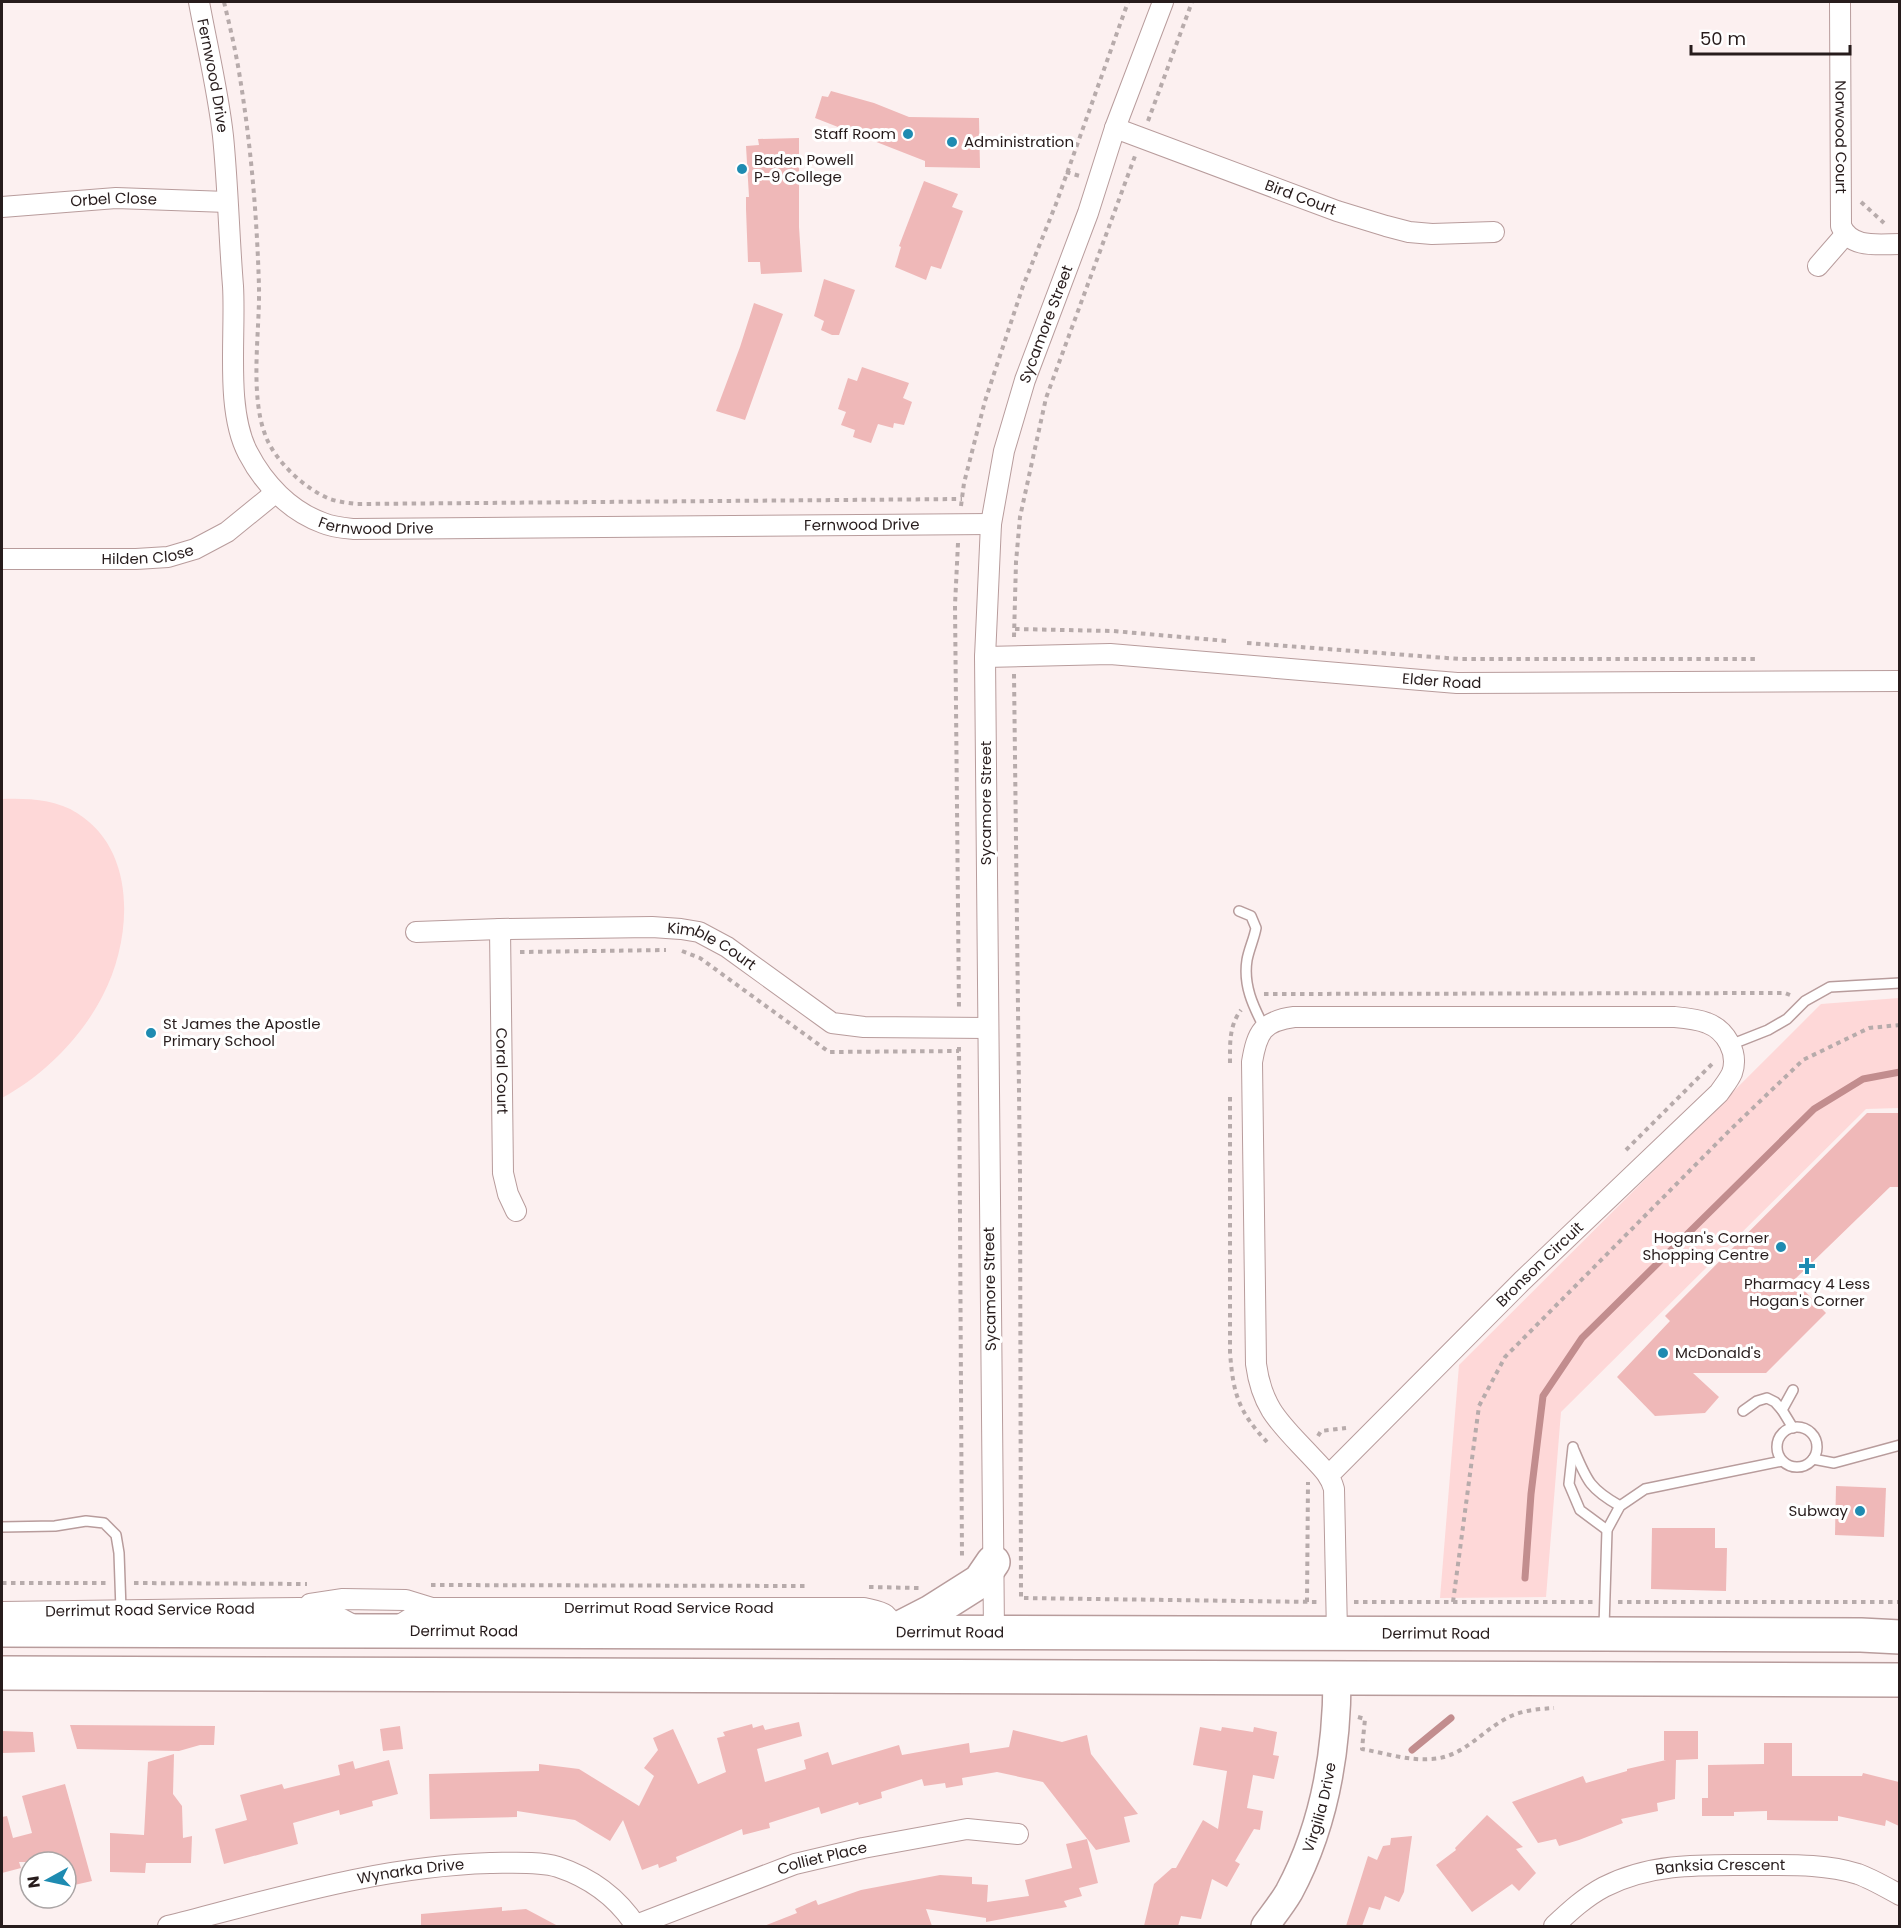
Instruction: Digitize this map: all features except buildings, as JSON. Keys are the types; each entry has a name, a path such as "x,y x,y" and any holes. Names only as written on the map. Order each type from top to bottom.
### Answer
{"highway":[{"path":"892,1632 931,1612 980,1581 978,1565"},
{"name":"Derrimut Road","path":"2,1630 1337,1633 1899,1637"},
{"path":"548,1632 588,1643 607,1655 611,1674"},
{"path":"994,1633 994,1675"},
{"path":"1337,1633 1337,1678"},
{"path":"1604,1634 1604,1679"},
{"path":"2,1673 1899,1680"}],"street":[{"name":"Fernwood Drive","path":"199,2 223,136 233,294 236,415 246,451 275,493 303,514 325,524 354,530 991,524"},
{"name":"Sycamore Street","path":"994,1633 978,1565 988,1028 986,657 991,524 1004,451 1025,380 1088,213 1115,128 1163,2"},
{"name":"Norwood Court","path":"1840,2 1840,217 1845,235"},
{"name":"Bird Court","path":"1115,128 1337,211 1409,232 1432,234 1494,231"},
{"name":"Orbel Close","path":"2,207 116,198 227,202"},
{"path":"1818,266 1845,235 1862,243 1899,244"},
{"name":"Hilden Close","path":"2,559 136,559 168,556 195,549 227,532 275,493"},
{"name":"Elder Road","path":"986,657 1110,654 1457,683 1899,681"},
{"name":"Kimble Court","path":"416,932 652,927 699,932 727,947 832,1023 864,1027 988,1028"},
{"name":"Coral Court","path":"500,929 503,1173 508,1194 516,1210"},
{"path":"1337,1633 1334,1489 1329,1475 1273,1414 1265,1401 1257,1374 1252,1062 1256,1042 1264,1027 1276,1019 1294,1017 1674,1017 1708,1023 1722,1033 1730,1045"},
{"name":"Bronson Circuit","path":"1329,1475 1522,1281 1719,1093 1732,1073 1733,1058 1730,1045"},
{"name":"Derrimut Road Service Road","path":"299,1608 313,1603 343,1599 406,1600 432,1608 864,1608 884,1613 891,1622 892,1632"},
{"name":"Derrimut Road Service Road","path":"2,1612 299,1608 327,1611 377,1631 432,1608"},
{"name":"Virgilia Drive","path":"1265,1926 1293,1883 1308,1851 1322,1808 1330,1773 1336,1725 1337,1678"},
{"name":"Colliet Place","path":"636,1926 795,1864 863,1848 967,1829 1017,1834"},
{"name":"Wynarka Drive","path":"168,1926 367,1876 446,1864 512,1863 556,1866 580,1875 601,1887 620,1905 636,1926"},
{"name":"Banksia Crescent","path":"1554,1926 1578,1905 1605,1887 1649,1870 1681,1865 1802,1865 1833,1869 1859,1875 1899,1895"}],"lane":[{"path":"1239,911 1251,916 1256,928 1247,958 1246,981 1251,1000 1264,1027"},
{"path":"1730,1045 1768,1030 1787,1019 1806,1001 1830,987 1899,983"},
{"path":"1782,1410 1792,1390"},
{"path":"1743,1411 1757,1401 1767,1398 1775,1402 1782,1410 1792,1428"},
{"path":"1604,1634 1607,1530 1620,1506 1645,1489 1782,1461 1802,1467 1813,1459 1816,1453 1817,1444 1814,1437 1801,1428 1785,1431 1777,1445 1782,1461"},
{"path":"1813,1459 1834,1463 1899,1445"},
{"path":"1607,1530 1580,1510 1569,1484 1573,1448 1587,1481 1605,1498 1620,1506"},
{"path":"2,1527 55,1526 86,1521 104,1523 116,1535 121,1610"}],"path":[{"path":"224,2 240,78 255,216 259,288 257,384 260,412 266,438 285,466 308,487 331,499 357,504 962,499"},
{"path":"978,1565 959,1051 955,605 959,525 964,483 985,401 1023,286 1056,204 1128,2"},
{"path":"1192,2 1046,398 1020,518 1016,562 1014,656 1020,1175 1021,1598 1307,1602 1308,1480"},
{"path":"1840,183 1882,223 1891,223"},
{"path":"1015,629 1113,631 1460,659 1758,659"},
{"path":"501,952 681,951 700,958 829,1052 959,1051"},
{"path":"1230,1063 1233,1023 1239,1011 1251,1000 1264,994 1785,993 1806,1001"},
{"path":"1453,1602 1479,1406 1505,1357 1730,1130 1803,1060 1869,1028 1899,1025"},
{"path":"1230,1087 1230,1352 1232,1381 1238,1403 1248,1419 1275,1450"},
{"path":"2,1583 309,1584"},
{"path":"425,1585 815,1586"},
{"path":"862,1587 921,1588"},
{"path":"1362,1749 1432,1760 1463,1749 1508,1717 1557,1707"}],"shaded area":[{"path":"2,799 31,799 60,805 77,813 97,829 111,850 120,873 124,897 124,923 113,973 84,1026 46,1067 2,1098"},
{"path":"1899,998 1899,1108 1866,1109 1561,1412 1546,1597 1440,1598 1459,1365 1821,1004"}],"waterway":[{"path":"1525,1578 1531,1494 1543,1396 1582,1338 1814,1109 1863,1079 1900,1072"},
{"path":"1412,1750 1451,1718"}],"place":[{"name":"Staff Room","path":"908,134"},
{"name":"Administration","path":"952,142"},
{"name":"Baden Powell P-9 College","path":"742,169"},
{"name":"St James the Apostle Primary School","path":"151,1033"},
{"name":"Hogan's Corner Shopping Centre","path":"1781,1247"},
{"name":"Pharmacy 4 Less Hogan's Corner","path":"1807,1266"},
{"name":"McDonald's","path":"1663,1353"},
{"name":"Subway","path":"1860,1511"}]}
